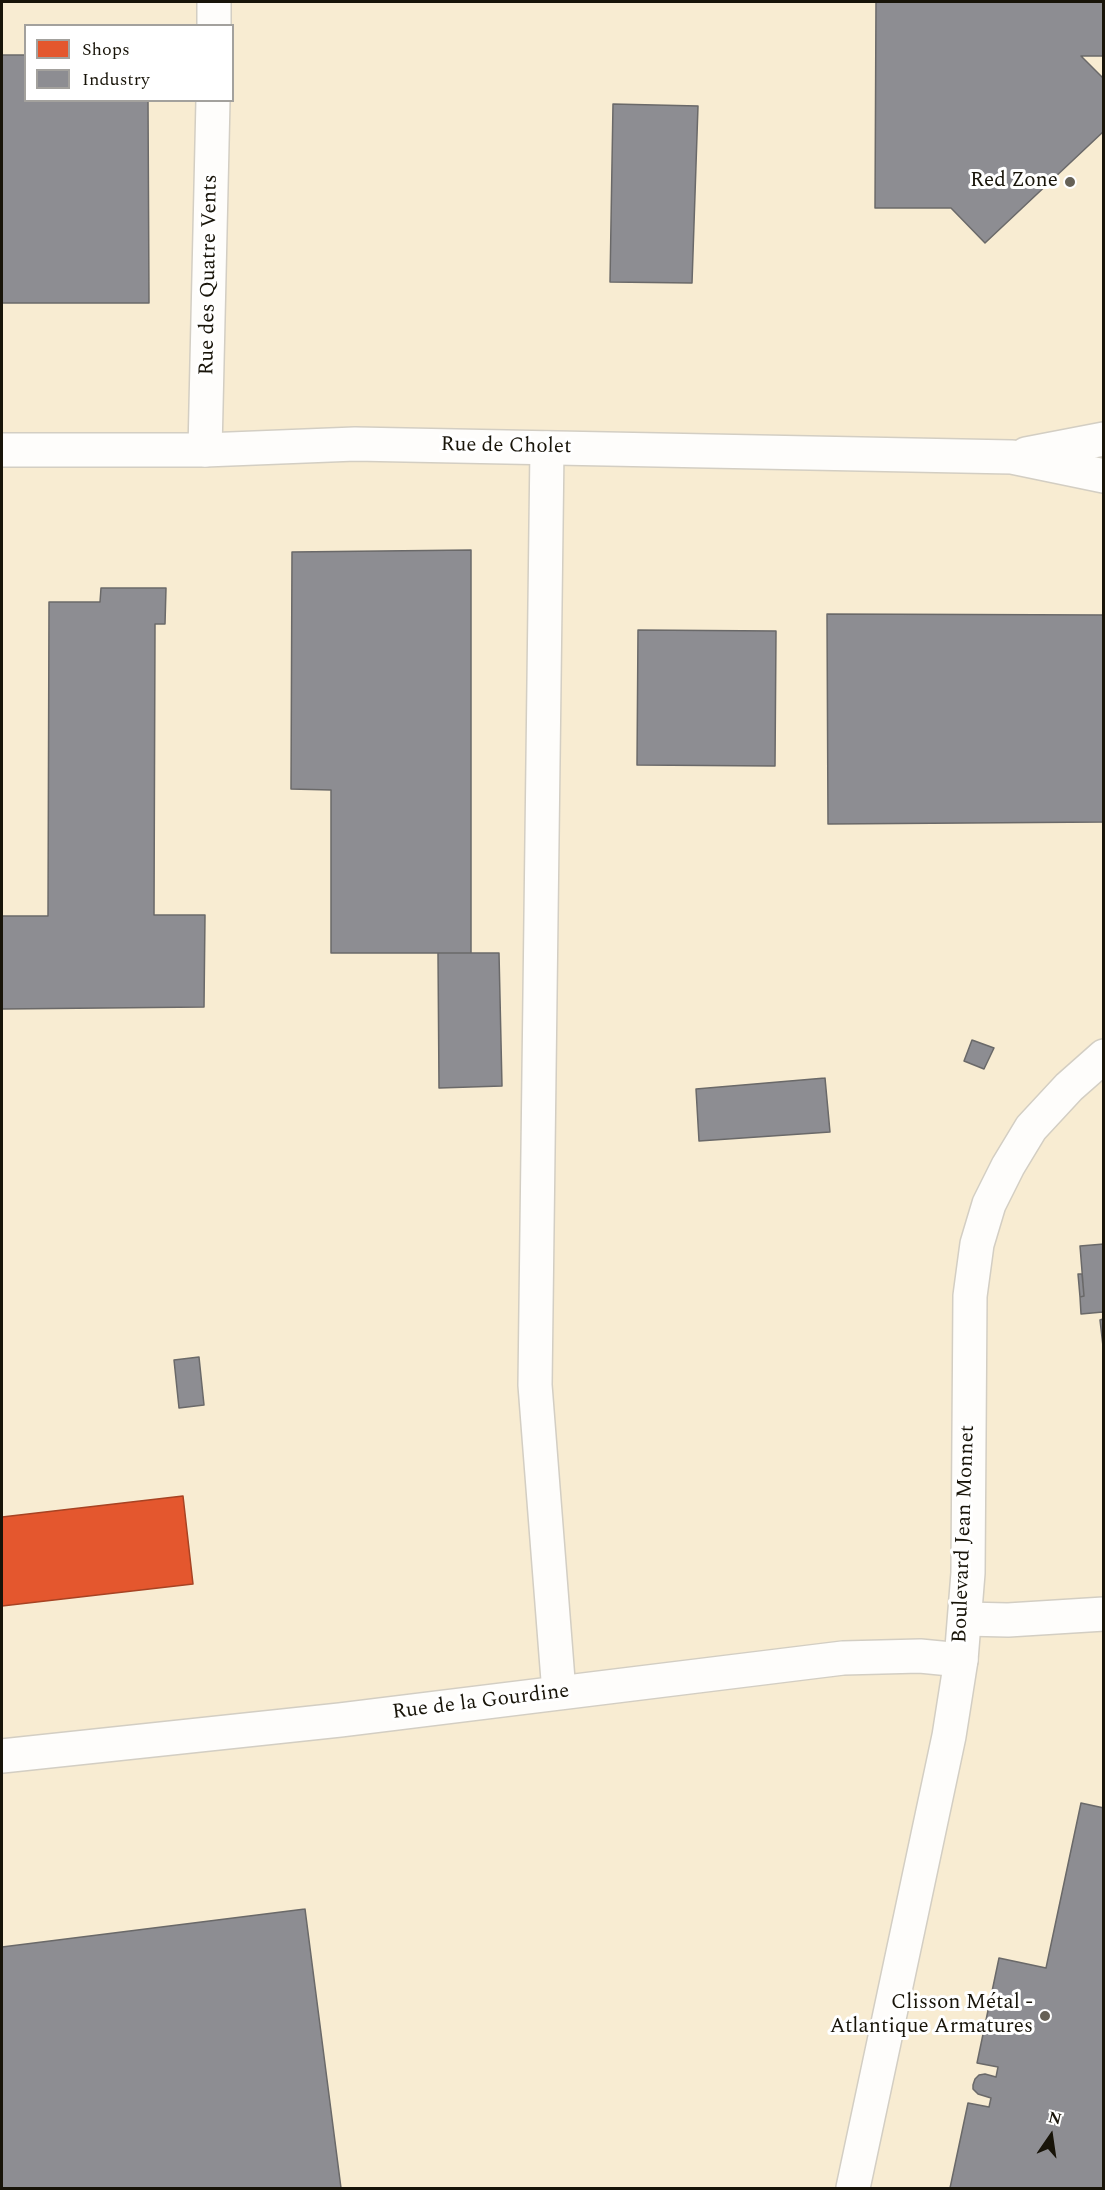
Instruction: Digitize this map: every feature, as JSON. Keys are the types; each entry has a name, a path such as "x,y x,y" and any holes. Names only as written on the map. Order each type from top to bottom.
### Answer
{"main road":[{"path":"214,2 214,24"},
{"name":"Rue des Quatre Vents","path":"205,450 213,102"},
{"name":"Rue de Cholet","path":"1012,457 1104,439"},
{"name":"Rue de Cholet","path":"2,450 205,450 355,444 1012,457 1104,476"},
{"path":"548,448 535,1385 559,1693"},
{"name":"Boulevard Jean Monnet","path":"853,2188 949,1736 961,1660 968,1573 970,1296 977,1244 990,1204 1008,1166 1031,1128 1069,1087 1104,1056"},
{"path":"965,1618 1008,1620 1104,1614"},
{"name":"Rue de la Gourdine","path":"2,1756 328,1722 843,1658 920,1656 961,1660"}],"shaded area":[{"path":"2,2 1103,2 1103,2188 2,2188"}],"building: Shops":[{"path":"183,1496 193,1584 2,1606 2,1517"}],"building: Industry":[{"path":"876,2 1104,2 1104,56 1081,56 1104,79 1104,131 985,243 951,208 875,208"},
{"path":"2,55 24,55 24,102 148,102 149,303 2,303"},
{"path":"613,104 698,106 692,283 610,282"},
{"path":"471,550 471,953 331,953 331,790 291,789 292,552"},
{"path":"101,588 166,588 165,624 155,624 154,915 205,915 204,1007 2,1009 2,916 48,916 49,602 100,602"},
{"path":"827,614 1104,615 1104,822 828,824"},
{"path":"638,630 776,631 775,766 637,765"},
{"path":"438,953 499,953 502,1086 439,1088"},
{"path":"972,1040 994,1048 984,1069 964,1061"},
{"path":"825,1078 830,1132 699,1141 696,1089"},
{"path":"1104,1244 1104,1355 1100,1320 1103,1319 1103,1312 1081,1314 1080,1297 1084,1296 1080,1246"},
{"path":"1078,1274 1082,1274 1084,1296 1080,1297"},
{"path":"199,1357 204,1405 179,1408 174,1360"},
{"name":"Clisson Métal - Atlantique Armatures","path":"1081,1803 1104,1808 1104,2188 950,2188 968,2103 989,2107 991,2098 978,2094 973,2089 975,2079 985,2074 996,2077 998,2067 977,2063 999,1958 1046,1968"},
{"path":"305,1909 341,2188 2,2188 2,1947"}],"place":[{"name":"Red Zone","path":"1070,182"},
{"name":"Clisson Métal - Atlantique Armatures","path":"1045,2016"}]}
